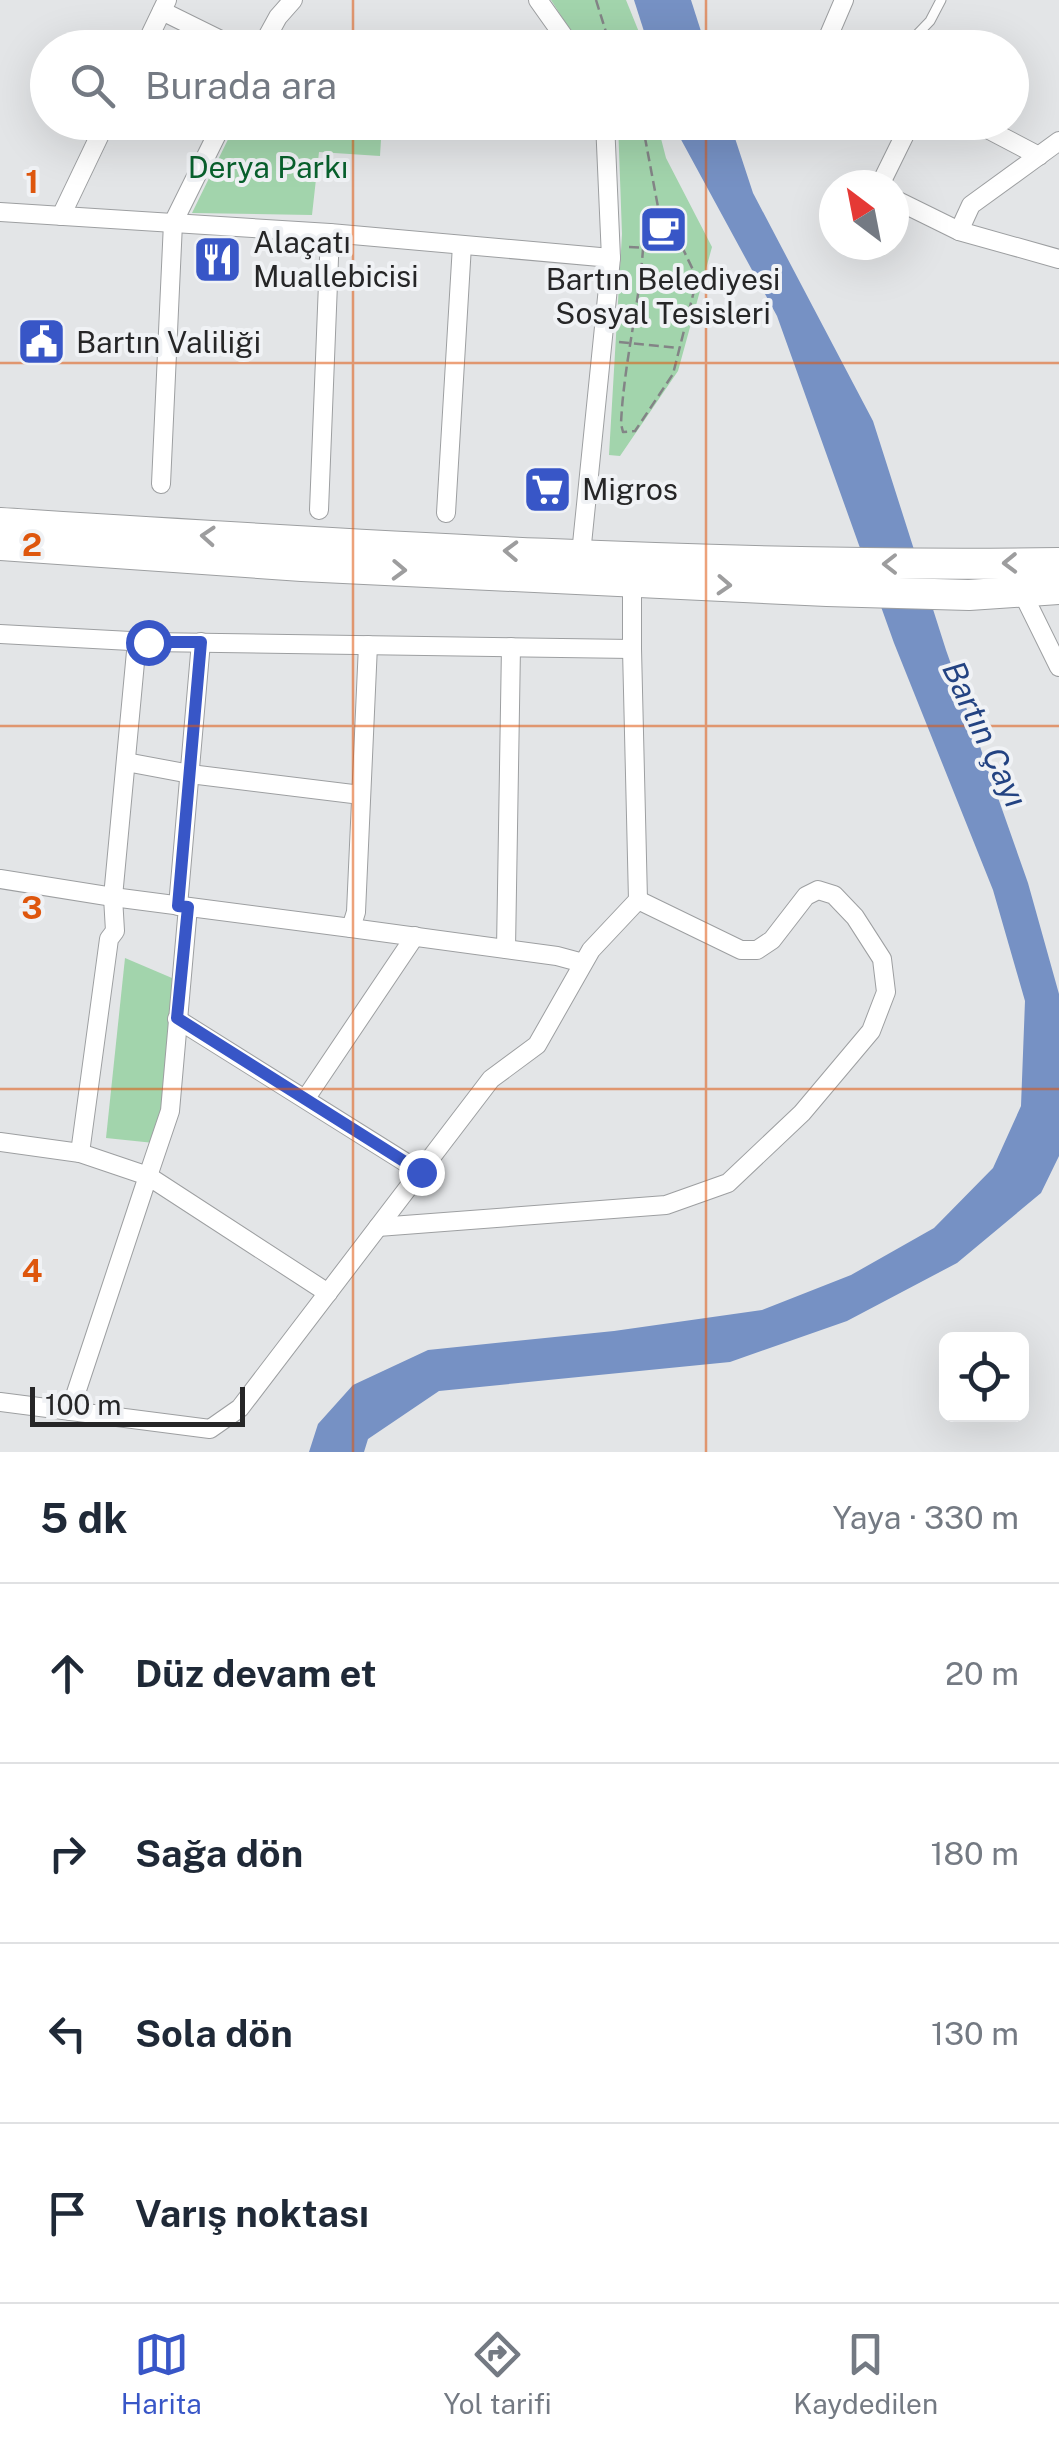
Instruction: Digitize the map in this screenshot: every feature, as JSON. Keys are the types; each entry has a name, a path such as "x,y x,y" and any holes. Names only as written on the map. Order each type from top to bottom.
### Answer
{"highway":[{"path":"0,523 304,554 632,580 823,577 961,564 1059,563"},
{"path":"0,546 304,554 581,554 968,594 1059,590"}],"street":[{"path":"271,30 293,0"},
{"path":"538,0 559,30"},
{"path":"832,30 844,0"},
{"path":"153,30 165,5 206,30"},
{"path":"61,216 97,140"},
{"path":"161,484 173,223 214,140"},
{"path":"581,554 610,252 606,140"},
{"path":"888,170 903,140"},
{"path":"1008,140 1039,156"},
{"path":"959,230 971,205 1059,142"},
{"path":"909,206 959,230 1059,260"},
{"path":"0,212 610,252"},
{"path":"319,510 330,233"},
{"path":"446,513 462,245"},
{"path":"0,1402 210,1429 240,1408 491,1079 536,1045 591,950 638,900 632,580"},
{"path":"1022,592 1059,666"},
{"path":"0,634 137,641 632,650"},
{"path":"80,1154 108,939 115,930 113,897 137,641"},
{"path":"70,1411 170,1110 201,642"},
{"path":"351,928 356,912 368,645"},
{"path":"506,949 510,647"},
{"path":"126,762 361,795"},
{"path":"0,879 558,956 583,963"},
{"path":"378,1227 666,1205 728,1183 802,1113 871,1032 886,992 882,959 855,917 834,895 818,890 806,896 772,940 756,950 740,950 638,900"},
{"path":"306,1098 415,936"},
{"path":"177,1018 421,1172"},
{"path":"0,1142 80,1154 148,1176 328,1293"}],"lane":[{"path":"921,30 940,0"}],"path":[{"path":"596,0 606,30"},
{"path":"645,140 658,207 644,216 642,283 623,378 623,432 635,431 673,374 694,291 694,272 682,249 686,217"},
{"path":"610,252 682,249"},
{"path":"642,283 694,291"},
{"path":"602,340 680,348"}],"green space":[{"path":"551,0 626,0 638,30 570,30"},
{"name":"Derya Parkı","path":"228,140 381,140 380,156 319,152 312,215 192,213"},
{"path":"619,140 661,140 666,158 712,247 678,371 620,456 609,455 622,234"},
{"path":"125,958 172,978 166,1111 154,1143 106,1138"}],"water":[{"path":"634,0 691,0 701,30 644,30"},
{"path":"681,140 736,140 753,193 873,421 946,650 1028,883 1059,994 1059,1156 1041,1193 957,1263 847,1321 730,1362 439,1391 368,1439 364,1452 309,1452 318,1424 353,1385 428,1350 614,1331 762,1310 851,1275 934,1228 993,1168 1021,1106 1025,1001 993,890 894,643 777,316"}],"place":[{"name":"Bartın Belediyesi Sosyal Tesisleri","path":"663,230"},
{"name":"Alaçatı Muallebicisi","path":"218,259"},
{"name":"Bartın Valiliği","path":"41,342"},
{"name":"Migros","path":"547,489"}],"route":[{"path":"148,642 201,642 178,906 188,907 177,1018 421,1172"}],"water label":[{"name":"Bartın Çayı","path":"985,734"}]}
